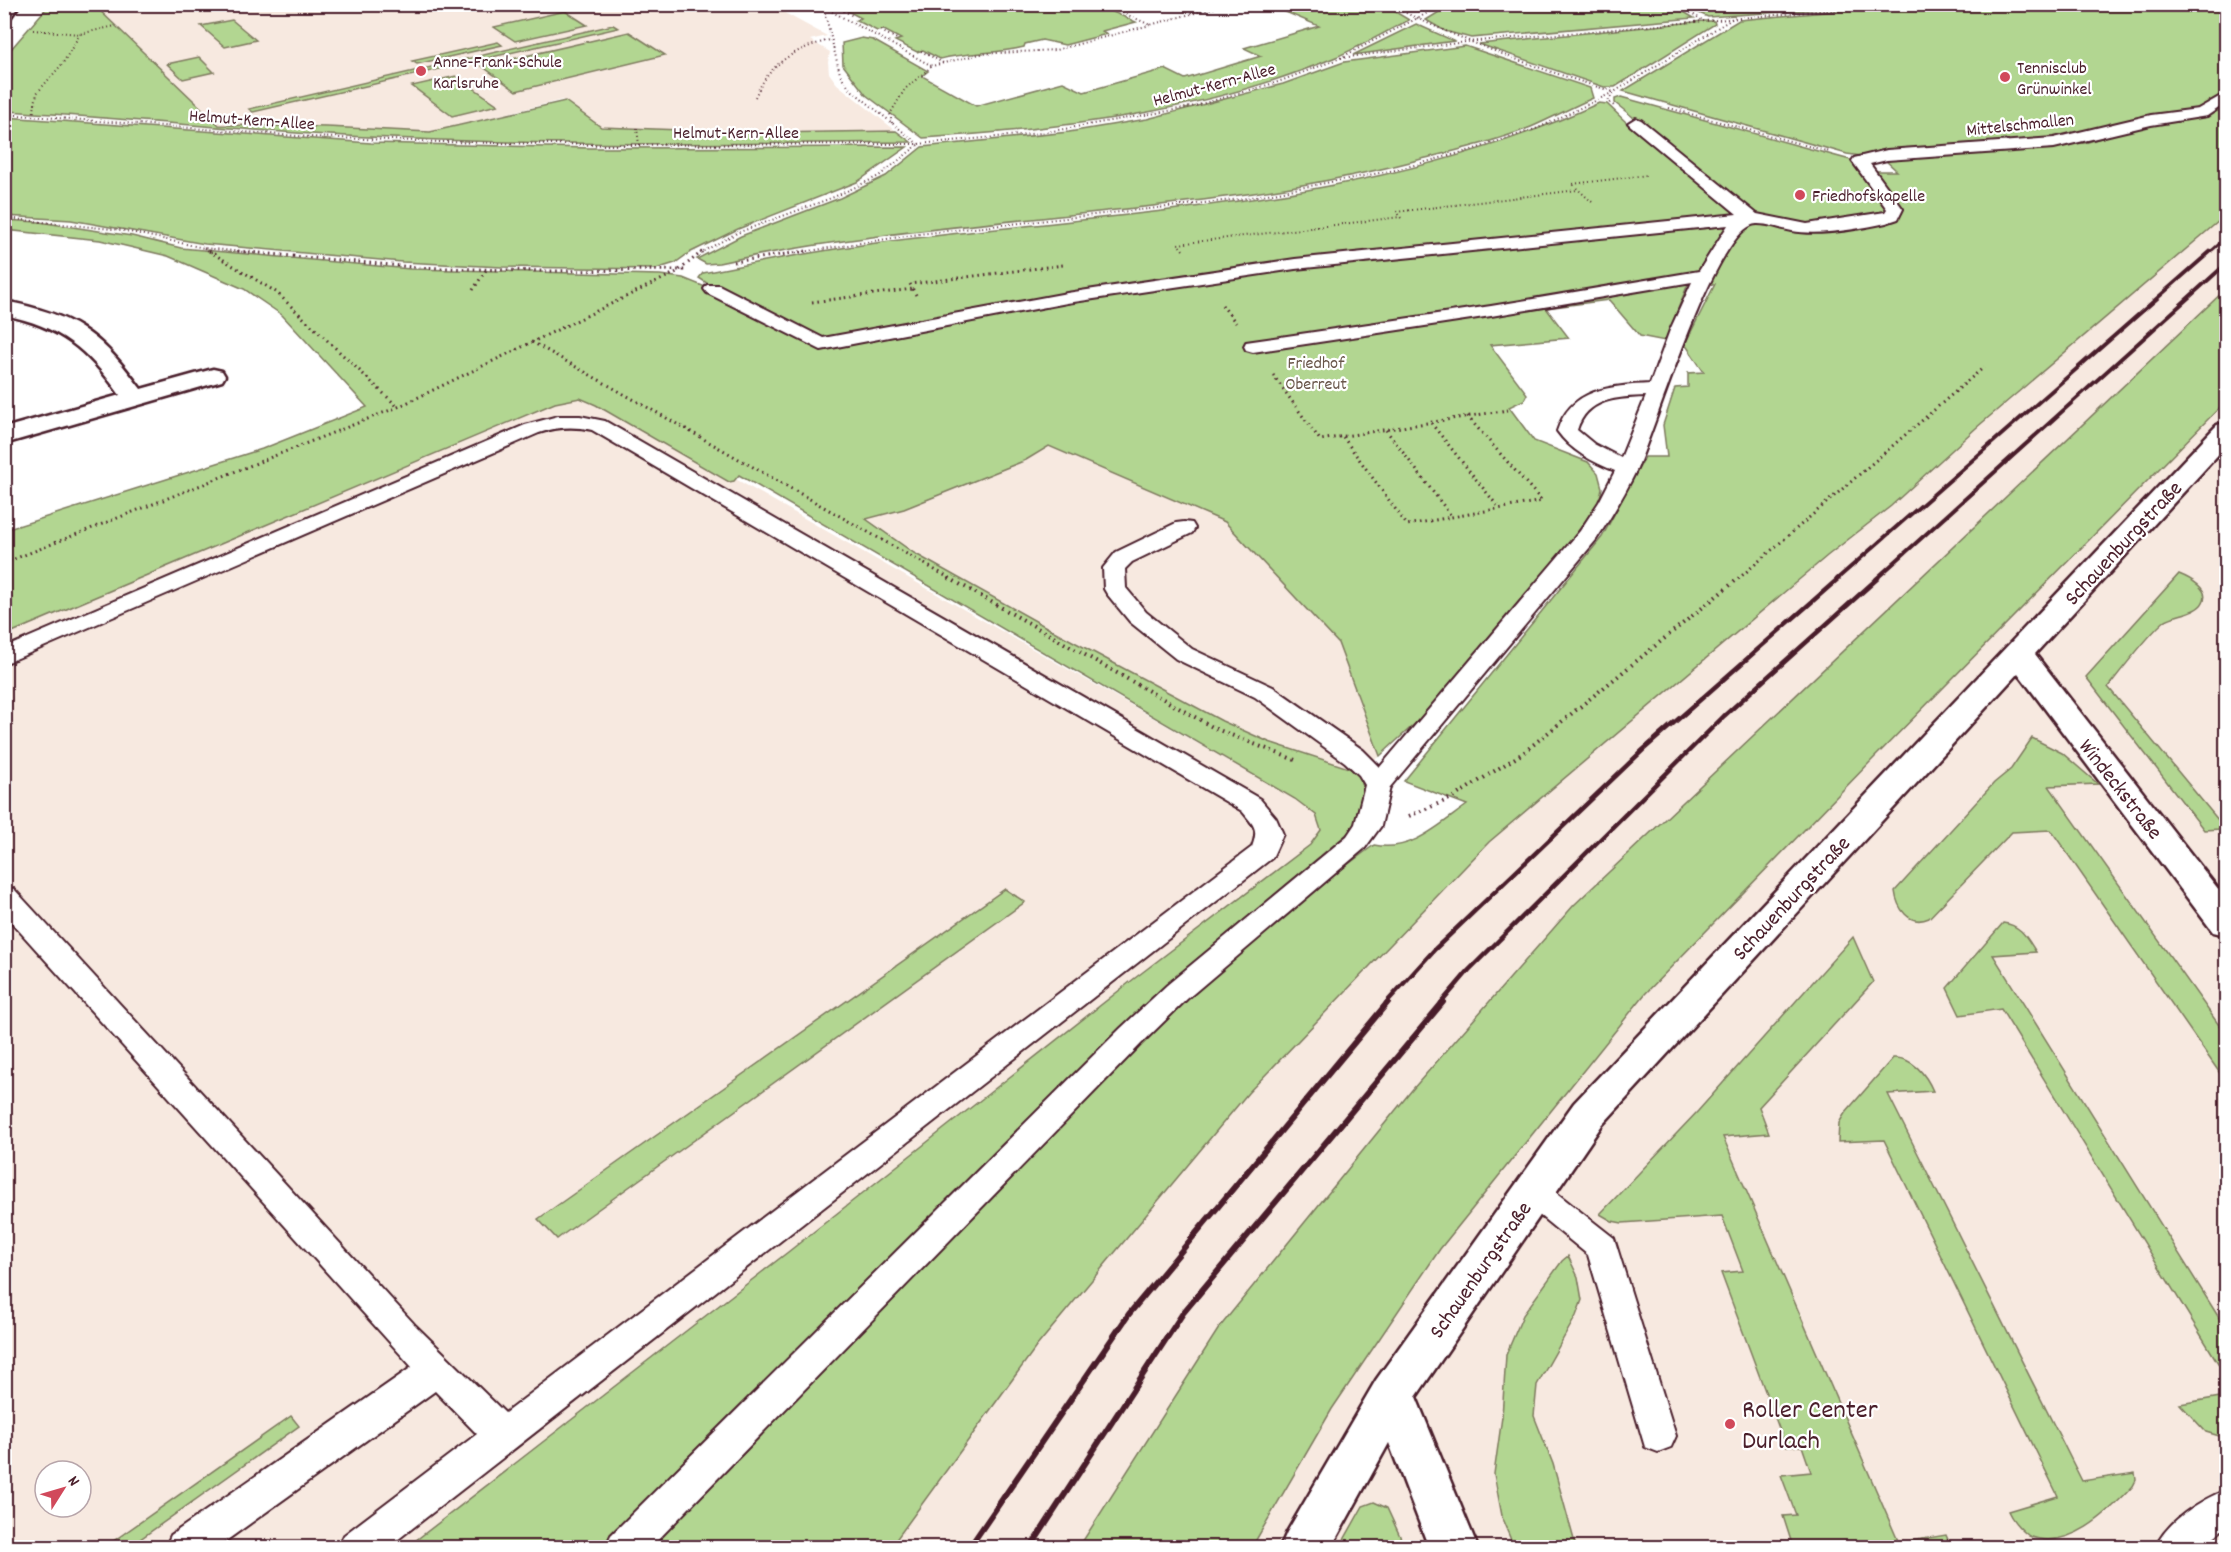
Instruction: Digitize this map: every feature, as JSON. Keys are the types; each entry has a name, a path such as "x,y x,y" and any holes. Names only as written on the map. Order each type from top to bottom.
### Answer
{"street":[{"path":"4,14 12,4"},
{"path":"4,308 44,320 73,333 92,345 135,399"},
{"path":"4,436 213,376"},
{"name":"Schauenburgstraße","path":"1304,1548 1392,1394 1588,1114 2226,431"},
{"name":"Windeckstraße","path":"2018,653 2226,923"},
{"path":"1392,1394 1454,1548"}],"lane":[{"name":"Mittelschmallen","path":"1864,166 1887,155 2054,143 2151,120 2202,113 2226,97"},
{"path":"1636,123 1752,218"},
{"path":"713,289 820,344 1067,298 1295,264 1752,218 1807,229 1880,219 1892,215 1894,209 1864,166"},
{"path":"624,1548 1131,1036 1177,992 1356,843 1368,826 1376,798 1588,535 1610,502 1627,468 1658,390 1678,330 1705,275 1735,227 1752,218"},
{"path":"1252,346 1705,275"},
{"path":"1627,468 1588,452 1577,443 1567,431 1573,414 1590,400 1631,391 1658,390"},
{"path":"4,657 532,429 573,419 598,424 865,579 1251,805 1267,824 1270,834 1263,852 357,1548"},
{"path":"1184,528 1124,557 1114,568 1115,589 1138,617 1184,654 1264,692 1354,756 1369,770 1376,798"},
{"path":"4,896 396,1327 503,1436"},
{"path":"1533,1192 1602,1248 1658,1436"},
{"path":"184,1548 438,1369"},
{"path":"2174,1548 2213,1514 2226,1507"}],"path":[{"path":"818,4 932,66"},
{"path":"1104,4 1150,25"},
{"path":"892,124 890,114 905,89 932,66 980,54 1056,50 1228,4"},
{"path":"1388,4 1466,42 1533,67 1625,96"},
{"name":"Helmut-Kern-Allee","path":"4,114 332,138 441,142 639,145 918,144 1041,133 1191,107 1278,82 1338,59 1446,4"},
{"path":"1677,4 1702,20"},
{"path":"1338,59 1466,42 1899,4"},
{"path":"824,8 834,5 853,16"},
{"path":"4,563 398,407 677,272 698,254 737,233 834,197 879,176 918,144 849,88 840,74 824,8"},
{"path":"724,264 919,234 1218,202 1317,186 1395,170 1472,150 1538,128 1614,92 1735,17"},
{"path":"23,29 80,34 115,27"},
{"path":"881,31 897,39 887,41"},
{"path":"33,116 33,102 38,90 46,78 61,66 80,34"},
{"path":"755,97 761,82 782,58 803,46 830,40"},
{"path":"921,51 945,64"},
{"path":"1614,92 1608,101 1636,123"},
{"path":"1659,105 1864,166"},
{"path":"637,128 639,145"},
{"path":"1625,231 1572,184 1693,170"},
{"path":"1432,250 1396,212 1578,190"},
{"path":"4,218 121,230 204,248 412,267 487,270 677,272 689,270"},
{"path":"204,248 276,292 398,407"},
{"path":"473,290 487,270"},
{"path":"750,309 913,289"},
{"path":"531,342 1216,729 1295,760"},
{"path":"1376,798 1403,817 1422,812 1452,798 1522,753 1731,585 1983,367"},
{"path":"1320,440 1508,410"},
{"path":"1343,437 1407,525 1542,501 1467,416"},
{"path":"1430,422 1499,509"},
{"path":"1386,430 1452,517"}],"shaded area":[{"name":"Anne-Frank-Schule Karlsruhe","path":"93,5 770,5 827,36 810,40 830,52 829,73 837,84 896,131 762,133 601,127 562,100 430,132 218,125"},
{"path":"2226,215 2226,289 1574,905 1412,1090 1219,1328 1079,1547 890,1548 1036,1347 1248,1093 1489,842 1827,556 1891,506 1976,428"},
{"path":"580,390 1344,827 427,1547 5,1547 4,636"},
{"path":"2226,401 2226,1547 1252,1548 1332,1409 1440,1249 1645,994"},
{"path":"1049,446 1225,522 1338,643 1380,756 1358,771 1269,742 1222,721 914,553 861,517"}],"green space":[{"path":"93,4 219,125 430,132 565,101 601,127 762,133 896,131 911,142 640,144 436,140 277,132 5,111 5,56 49,5"},
{"path":"1452,4 1672,5 1694,18 1471,38 1445,31 1426,20"},
{"path":"1683,4 1877,5 1708,17 1681,5"},
{"name":"Tennisclub Grünwinkel","path":"1913,4 2226,5 2226,93 2212,105 2197,110 2062,138 1861,156 1623,91 1739,20"},
{"path":"843,5 1097,5 1136,22 1102,31 1107,34 1065,45 1042,40 1025,44 1024,47 940,59 923,50 917,52 895,41 901,39 884,30 877,31 856,20 861,18 840,7"},
{"path":"1269,5 1384,5 1409,20 1336,57 1236,92 1133,115 976,134 923,138 866,95 843,65 842,43 862,38 873,40 928,71 922,76 976,106 1063,82 1084,92 1165,69 1185,79 1261,56 1244,48 1319,26"},
{"path":"565,11 587,25 515,41 494,27"},
{"path":"232,20 256,40 225,47 201,26"},
{"path":"1714,21 1715,24 1615,87 1604,87 1479,44"},
{"path":"1416,24 1454,41 1353,55"},
{"path":"613,25 618,28 253,112 249,109"},
{"path":"629,32 665,55 516,91 482,66"},
{"path":"498,42 502,45 417,64 412,61"},
{"path":"1465,46 1590,88 1593,98 1531,127 1503,137 1414,161 1328,180 1241,195 1154,206 892,234 719,263 706,264 697,259 741,236 840,198 886,176 922,147 1069,132 1147,119 1283,84 1344,62"},
{"path":"199,57 214,72 183,79 167,64"},
{"path":"456,76 498,105 452,116 412,86"},
{"name":"Friedhof Oberreut","path":"1621,97 1854,161 1862,171 1897,171 1884,159 2085,143 2123,131 2219,111 2226,112 2226,215 1976,428 1891,506 1827,556 1489,842 1248,1093 1036,1347 890,1548 651,1547 1072,1116 1141,1041 1196,988 1283,914 1374,845 1400,845 1424,836 1467,805 1404,781 1602,537 1645,457 1667,457 1663,425 1675,388 1688,387 1688,373 1704,372 1685,344 1715,284 1688,284 1665,341 1640,336 1609,300 1546,308 1569,338 1490,345 1527,394 1524,400 1509,407 1534,441 1588,462 1598,473 1602,488 1599,502 1558,559 1421,718 1380,756 1338,643 1225,522 1049,446 1026,460 904,509 866,519 914,553 1222,721 1269,742 1358,771 1364,797 1359,818 1348,833 1165,986 777,1369 603,1547 406,1548 788,1252 1135,978 1310,845 1321,830 1316,815 1295,799 739,475 734,481 729,482 580,398 555,403 5,635 5,530 262,449 367,407 282,315 244,289 168,256 100,240 5,230 4,220 39,222 132,236 181,248 410,269 660,275 683,278 710,289 713,287 699,278 703,273 814,252 897,240 1182,209 1268,197 1353,181 1437,161 1519,136 1599,103 1607,104 1627,123 1638,121 1615,103 1615,99"},
{"path":"5,117 371,143 591,148 907,147 857,182 738,229 689,253 675,263 656,269 502,267 402,262 205,244 71,220 5,216"},
{"path":"2226,289 2226,401 1645,994 1440,1249 1332,1409 1252,1547 1079,1547 1219,1328 1412,1090 1574,905"},
{"path":"2179,574 2202,588 2205,597 2203,602 2197,609 2170,618 2160,625 2108,687 2223,826 2220,829 2204,830 2086,677"},
{"path":"2032,738 2062,753 2098,784 2049,786 2226,1035 2226,1082 2051,830 2012,832 1929,918 1916,920 1910,918 1898,904 1895,891 1994,783 2011,769"},
{"path":"1005,889 1025,902 557,1239 538,1219"},
{"path":"2003,923 2019,929 2036,952 1993,955 2226,1329 2226,1376 2001,1009 1960,1015 1947,988"},
{"path":"1853,937 1873,982 1759,1107 1769,1133 1723,1137 1899,1543 1946,1535 1951,1547 1793,1547 1783,1516 1796,1515 1781,1475 1811,1472 1802,1446 1786,1447 1721,1273 1743,1271 1722,1216 1622,1223 1612,1221 1600,1214 1698,1111"},
{"path":"1893,1058 1907,1060 1918,1068 1933,1091 1888,1094 2082,1481 2135,1473 2136,1480 2133,1486 2123,1497 2099,1518 2072,1534 2058,1539 2044,1540 2029,1536 2012,1519 2008,1511 2058,1496 1884,1140 1838,1142 1839,1123 1845,1113"},
{"path":"1568,1256 1578,1277 1582,1300 1576,1316 1537,1385 1534,1416 1553,1464 1576,1547 1514,1547 1503,1521 1494,1474 1502,1417 1506,1355 1523,1315"},
{"path":"2226,1396 2226,1438 2206,1432 2180,1404"},
{"path":"291,1416 299,1426 129,1547 105,1547"},
{"path":"1374,1502 1387,1508 1405,1547 1340,1547 1363,1506"}],"railway":[{"path":"2209,253 2226,238"},
{"path":"1837,579 2211,251"},
{"path":"1876,579 2226,264"},
{"path":"1386,1003 1435,949 1643,750 1839,578"},
{"path":"1441,1003 1469,970 1724,716 1878,578"},
{"path":"969,1548 1129,1314 1388,1002"},
{"path":"1030,1548 1183,1313 1443,1002"}],"place":[{"name":"Anne-Frank-Schule Karlsruhe","path":"421,71"},
{"name":"Tennisclub Grünwinkel","path":"2005,77"},
{"name":"Friedhofskapelle","path":"1800,195"},
{"name":"Roller Center Durlach","path":"1730,1424"}]}
